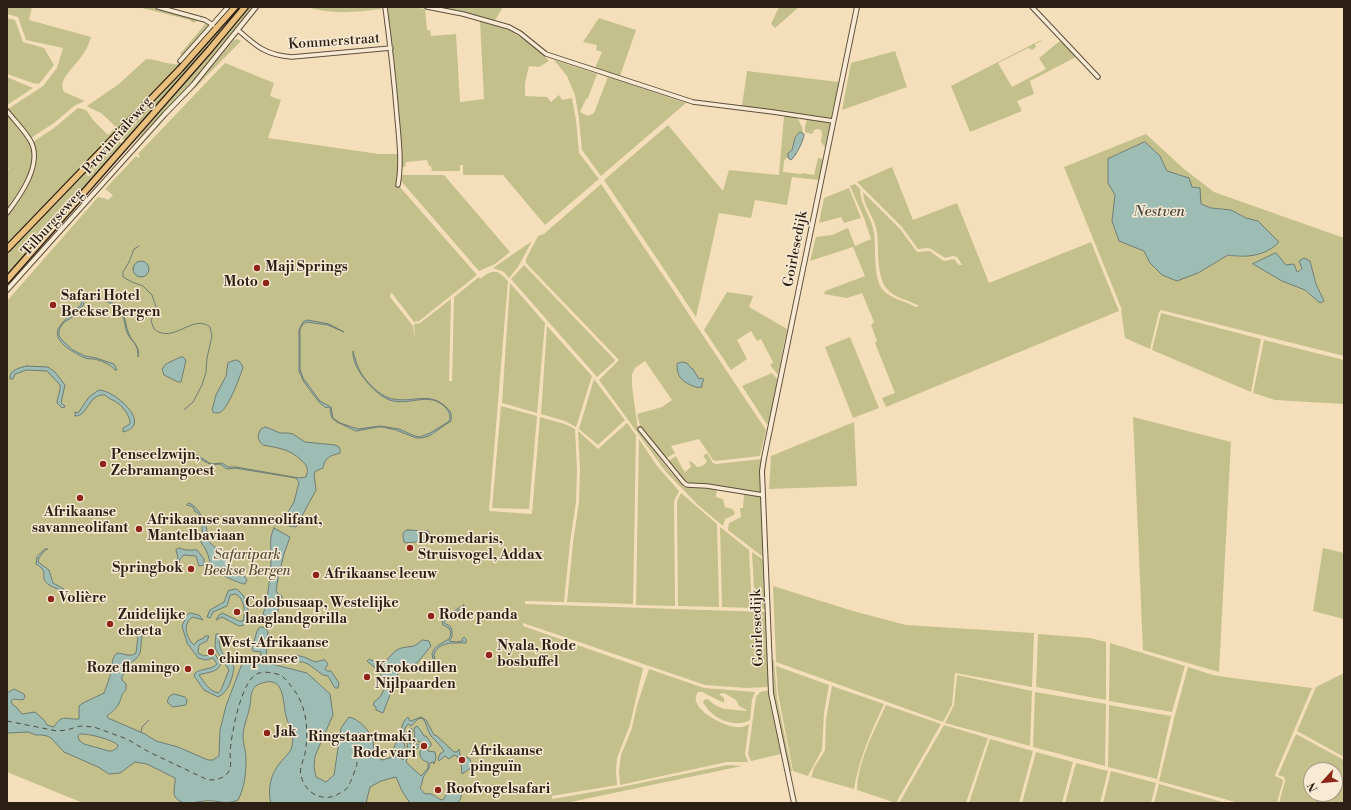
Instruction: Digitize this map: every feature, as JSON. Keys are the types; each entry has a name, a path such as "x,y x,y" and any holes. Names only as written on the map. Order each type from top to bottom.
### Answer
{"highway":[{"name":"Provincialeweg","path":"7,249 180,69 234,7"},
{"name":"Provincialeweg","path":"7,280 210,49 245,7"}],"street":[{"path":"158,7 205,20 212,25"},
{"path":"180,61 228,7"},
{"name":"Tilburgseweg","path":"7,290 165,114 193,85 256,7"},
{"name":"Kommerstraat","path":"384,7 391,48 399,146 400,173 398,185"},
{"path":"427,7 464,14 509,27 520,33 546,54 693,102 829,119 833,121"},
{"name":"Goirlesedijk","path":"794,803 771,693 762,471 857,7"},
{"path":"1032,7 1098,77"},
{"name":"Kommerstraat","path":"238,30 263,50 278,56 292,57 391,48"},
{"path":"7,111 31,141 34,160 32,171 26,186 7,214"},
{"path":"640,429 684,483 688,485 707,486 763,495"}],"green space":[{"path":"7,7 32,7 29,20 91,37 84,52 65,78 62,87 64,92 85,101 74,106 54,123 31,138 8,109 43,86 57,68 63,48 26,40 18,17 7,14"},
{"path":"138,7 150,7 200,20 193,23 190,20"},
{"path":"238,7 242,7 126,142 120,136 185,68"},
{"path":"250,7 253,7 190,87 131,146"},
{"path":"308,7 380,7 381,9 335,12 317,10"},
{"path":"386,7 411,7 425,9 427,30 430,30 431,36 456,34 460,102 484,99 480,21 509,30 538,49 549,61 539,67 529,66 525,83 525,96 547,97 551,102 559,95 562,100 572,98 579,153 599,179 545,225 503,175 463,175 463,165 460,165 460,171 432,171 427,160 406,162 405,167 402,167 394,67"},
{"path":"440,7 503,7 494,22"},
{"path":"779,7 799,7 775,28 771,24"},
{"path":"7,18 15,20 23,42 44,48 54,65 39,84 7,74"},
{"path":"599,18 636,30 620,76 595,68 602,52 596,50 597,45 583,42"},
{"path":"206,23 209,26 182,56 180,54"},
{"path":"238,39 241,41 182,101 234,40"},
{"path":"1041,40 1035,44 1036,47 1032,50 1028,48 998,63 1012,87 1046,69 1039,58 1061,40 1076,57 1030,81 1034,94 1017,101 1022,111 970,132 951,86"},
{"path":"895,51 907,87 842,110 851,63"},
{"path":"146,59 173,64 182,64 7,245 6,220 9,212 30,182 36,167 37,158 33,142 54,128 78,108 87,111 93,120 108,135 116,127 101,113 87,106 119,84"},
{"path":"554,60 597,74 588,98 586,99 580,112 588,116 594,113 608,77 686,103 601,176 582,150 575,95 567,76"},
{"name":"Safaripark Beekse Bergen","path":"225,63 274,83 270,96 281,100 268,138 379,154 398,154 399,186 477,275 419,321 414,322 391,292 390,297 413,326 415,340 414,324 420,323 451,299 449,381 452,381 454,297 479,277 480,279 488,273 495,272 501,274 508,281 489,511 532,514 540,417 565,424 575,429 577,469 576,502 564,602 525,601 525,604 766,612 769,687 746,688 705,685 523,623 523,626 643,668 630,725 617,758 617,785 552,796 552,799 621,787 727,765 742,766 566,803 83,803 7,772 7,301 98,197 108,200 113,195 105,189 136,156 139,158 140,156 138,154"},
{"path":"747,71 839,82 831,118 742,106"},
{"path":"7,77 33,88 7,105"},
{"path":"7,114 28,141 32,158 29,174 7,210 7,171 9,168 7,167"},
{"path":"784,116 797,117 803,133 800,132 795,138 792,150 788,153 788,156 784,161 783,172 814,175 818,158 823,159 819,180 792,177 787,205 755,200 751,218 719,213 696,317 604,180 668,125 723,191 729,170 779,175"},
{"path":"807,119 831,122 825,147 821,142 821,130 814,130 812,134 805,132"},
{"path":"1146,134 1184,169 1214,192 1344,238 1344,356 1161,310 1159,312 1150,349 1125,338 1122,310 1064,167","holes":["1131,148 1160,156 1167,171 1180,176 1185,180 1192,187 1201,204 1211,208 1231,210 1246,218 1258,221 1279,243 1239,257 1228,255 1198,273 1150,263 1144,251 1119,241 1112,221 1115,195 1108,159","1279,259 1297,272 1310,261 1316,284 1324,301 1320,303 1305,290 1276,278"]},
{"path":"117,139 123,145 7,277 7,252"},
{"path":"892,167 913,220 957,203 989,283 1091,242 1119,311 886,407 882,398 895,393 875,343 877,341 871,325 874,322 862,293 847,298 824,294 825,291 865,276 853,247 810,261 816,237 832,235 848,228 855,246 871,239 864,218 850,186 855,184 860,189 862,200 873,227 876,271 880,285 886,293 916,307 919,306 894,295 883,284 879,262 876,227 865,202 863,192 900,229 917,252 930,251 942,260 945,261 954,259 959,265 962,265 957,257 953,256 945,258 931,249 918,249 902,227 857,182"},
{"path":"402,175 444,175 510,252 495,264 479,271 401,181"},
{"path":"601,184 766,430 760,456 715,461 699,439 671,446 675,453 665,459 641,429 637,414 662,407 672,400 645,361 635,368 632,374 632,386 638,430 684,487 717,489 716,497 723,499 725,507 732,509 735,512 734,515 725,519 723,526 699,506 666,472 599,380 619,360 526,263 526,259 538,236 544,234","holes":["682,362 687,363 691,369 693,369 702,385 684,382 679,376 677,372"]},
{"path":"849,188 861,218 844,223 841,217 819,223 824,198"},
{"path":"532,241 518,267 509,278 504,272 493,268"},
{"path":"524,265 615,360 597,377 511,279"},
{"path":"510,283 545,323 537,413 502,403"},
{"path":"727,292 753,296 749,307 787,329 778,375 770,365 773,362 761,339 757,341 751,331 737,340 747,359 731,370 704,330"},
{"path":"1161,313 1261,339 1251,392 1152,350"},
{"path":"547,326 592,376 576,427 565,421 541,414"},
{"path":"850,337 879,408 853,418 825,347"},
{"path":"1264,340 1344,360 1344,404 1275,400 1253,393"},
{"path":"772,373 778,380 769,425 766,423 742,386"},
{"path":"594,379 625,420 598,445 579,429"},
{"path":"501,406 537,416 529,509 492,508"},
{"path":"1133,417 1231,442 1219,672 1143,650"},
{"path":"854,422 857,486 769,489 771,456"},
{"path":"627,423 636,435 633,604 567,602 579,502 580,469 578,431 598,449"},
{"path":"639,439 657,466 679,491 674,501 675,606 636,605"},
{"path":"707,453 713,463 716,464 762,459 760,468 761,492 759,493 687,484 667,462 676,456 685,472 691,467 689,461 697,467 705,464 707,461 703,456"},
{"path":"681,493 717,524 719,607 678,606 677,501"},
{"path":"744,494 761,497 763,557 728,530 729,523 741,517 740,508 743,508"},
{"path":"720,527 749,550 752,608 722,607"},
{"path":"1323,548 1344,553 1344,619 1313,611"},
{"path":"752,552 764,560 766,609 755,608"},
{"path":"773,586 853,611 906,625 1034,633 1032,687 955,673 952,705 943,722 776,662"},
{"path":"1038,634 1090,638 1106,642 1106,700 1036,687"},
{"path":"1110,643 1185,666 1172,712 1109,701"},
{"path":"773,660 777,698 792,771 788,770 773,691 771,662"},
{"path":"776,666 829,685 824,713 822,750 808,776 793,771 778,694"},
{"path":"1188,667 1213,675 1312,688 1275,775 1283,781 1277,803 1239,803 1159,781"},
{"path":"649,669 704,688 755,692 752,700 750,720 737,723 717,717 711,713 703,702 707,699 724,709 748,711 739,706 736,700 724,693 719,694 724,698 724,703 702,692 698,692 696,698 697,704 708,716 724,724 743,727 749,724 745,754 748,762 727,762 620,785 619,771 621,755 632,728 637,705"},
{"path":"1344,673 1344,757 1297,731 1316,687"},
{"path":"957,675 1032,691 1030,746 945,723 954,705"},
{"path":"832,686 884,704 862,756 854,789 811,777 814,768 825,750 826,719"},
{"path":"769,690 781,754 751,761 748,754 756,697 760,692"},
{"path":"1035,692 1106,704 1105,766 1033,747"},
{"path":"886,705 941,724 896,803 857,790 863,757"},
{"path":"1109,705 1171,716 1157,779 1108,767"},
{"path":"944,725 988,738 966,803 899,803"},
{"path":"1296,734 1344,760 1344,803 1279,803 1285,781 1284,777 1278,775"},
{"path":"990,739 1033,751 1019,803 969,803"},
{"path":"1036,752 1073,762 1062,803 1022,803"},
{"path":"1076,763 1108,771 1100,803 1065,803"},
{"path":"1111,771 1156,783 1151,803 1103,803"},
{"path":"1159,784 1226,803 1154,803"}],"water":[{"path":"800,132 804,134 803,140 791,160 788,158 788,153 792,150 795,138"},
{"name":"Nestven","path":"1145,142 1160,156 1167,171 1189,178 1192,187 1200,188 1201,204 1211,208 1231,210 1246,218 1258,221 1279,242 1274,247 1255,255 1228,255 1198,273 1177,281 1162,275 1150,263 1144,251 1119,241 1112,221 1115,195 1108,183 1108,159"},
{"path":"1276,253 1286,265 1294,264 1297,272 1302,269 1299,261 1304,258 1310,261 1316,284 1324,301 1320,303 1305,290 1282,281 1253,264"},
{"path":"138,261 144,261 149,266 147,275 144,277 138,277 133,272 133,266"},
{"path":"90,296 100,298 115,304 122,311 128,332 134,343 127,333 120,311 106,301 90,297 85,298 83,306 75,312 74,316 63,323 59,330 59,336 73,350 85,356 114,364 117,370 102,362 85,358 75,353 60,341 57,331 62,323 81,305 82,299"},
{"path":"308,320 329,324 344,332 328,325 307,322 303,324 300,329 300,369 303,378 320,401 331,407 333,418 340,423 358,429 380,426 399,429 420,437 430,433 448,422 450,419 446,408 434,400 440,402 449,410 451,413 451,421 429,436 422,438 416,438 396,430 383,427 356,431 337,422 332,418 330,411 331,409 328,407 326,408 319,402 304,382 299,371 299,330 303,322"},
{"path":"353,351 361,373 378,392 388,398 400,400 421,398 434,400 427,399 400,402 387,399 380,394 373,388 361,374 353,358"},
{"path":"181,357 186,360 181,382 178,382 164,375 162,369 166,364"},
{"path":"236,360 240,362 243,367 232,396 226,407 221,412 214,413 212,410 216,395 226,376 228,363"},
{"path":"682,362 687,363 693,369 699,379 702,378 704,380 702,387 693,386 680,378 677,364"},
{"path":"27,366 48,367 55,372 65,385 61,403 65,407 62,408 57,403 60,385 47,371 27,370 15,374 13,379 10,379 13,371"},
{"path":"99,390 114,396 129,408 135,422 132,428 123,432 123,428 130,424 128,415 123,408 105,395 99,395 91,401 83,413 75,416 75,412 78,413 89,397"},
{"path":"266,427 280,433 293,434 305,442 335,445 340,449 340,453 328,458 325,461 323,468 316,471 314,474 316,490 296,527 289,526 280,519 288,512 294,502 299,482 296,478 235,468 227,469 220,464 211,464 222,463 228,467 236,467 299,478 306,477 307,467 297,456 284,450 263,445 258,437 261,429"},
{"path":"184,453 197,455 211,464 196,457"},
{"path":"189,503 195,507 203,519 208,540 217,548 229,554 230,558 228,565 245,577 247,580 245,584 227,578 212,568 207,552 201,543 202,523 200,517 197,512 195,512 193,507 187,505"},
{"path":"274,528 290,537 284,554 276,591 282,596 282,598 279,603 277,614 274,618 263,615 269,586 271,538"},
{"path":"404,531 428,531 431,540 427,543 405,543 403,534"},
{"path":"179,548 186,550 197,550 204,559 204,565 199,566 196,556 184,555 180,559 178,566 176,566 174,562 178,558 176,550"},
{"path":"45,549 48,549 45,550 38,562 49,570 53,583 64,589 60,590 47,584 44,579 44,571 36,564 37,557"},
{"path":"236,589 246,600 248,606 248,616 244,625 239,626 222,617 216,620 222,613 239,621 243,621 244,605 240,598 235,594 230,595 227,606 213,612 210,618 207,617 210,610 224,602 228,591"},
{"path":"464,605 454,614 447,616 444,623 450,626 452,630 452,637 449,641 463,641 462,639 464,637 466,639 466,643 452,643 443,645 436,650 434,655 435,659 433,659 432,654 435,649 449,639 451,633 449,628 443,625 442,622 448,613"},
{"path":"190,613 199,615 203,620 193,617 187,623 186,631 189,639 194,645 205,636 209,636 207,641 199,645 198,653 204,656 215,654 221,664 214,671 199,675 207,686 218,693 221,690 229,670 216,650 216,634 219,634 222,653 234,666 233,675 228,688 218,697 204,690 194,676 198,671 217,664 213,658 206,660 198,658 187,643 182,626 187,615"},
{"path":"262,627 268,632 266,657 268,659 268,663 307,673 330,694 333,715 315,756 314,767 316,777 326,782 334,775 341,728 349,717 353,718 364,726 369,733 373,740 374,756 382,760 396,756 392,752 397,741 404,743 405,746 405,754 398,756 403,760 407,755 408,750 407,739 405,738 402,740 399,738 403,724 408,717 411,721 421,717 426,720 434,735 454,752 457,752 459,749 460,755 470,759 472,767 462,774 461,764 457,756 453,755 449,759 445,756 439,761 438,759 440,754 444,751 431,736 422,718 418,719 411,726 408,724 405,728 405,733 410,728 412,729 410,744 413,743 421,745 415,750 411,749 406,762 421,776 428,768 428,762 423,760 420,755 420,751 422,749 425,750 426,747 415,740 414,728 417,726 431,743 428,751 435,752 436,757 434,764 433,762 430,763 429,767 423,778 420,788 425,794 432,794 442,800 444,799 451,785 455,784 461,790 461,798 458,803 410,803 402,791 396,777 381,781 370,787 366,803 271,803 269,793 272,777 277,767 290,751 293,741 286,716 282,693 277,684 272,682 266,682 256,686 252,692 243,733 246,753 245,779 238,800 234,802 183,802 177,799 174,795 175,778 147,764 135,762 120,773 109,774 98,767 64,752 51,738 47,736 36,735 28,732 7,733 7,693 14,689 24,694 25,697 23,700 14,699 11,701 22,714 35,712 45,721 47,725 54,727 60,720 65,718 79,719 79,706 104,693 115,655 117,653 129,655 136,653 138,636 141,631 143,633 140,653 135,660 130,663 127,671 122,676 122,680 126,684 126,690 122,694 118,705 107,716 108,718 145,734 156,741 178,747 208,760 213,760 219,756 220,730 226,706 243,661 247,657 261,657 261,652 253,651 252,648 259,628","holes":["80,734 111,741 118,745 117,748 109,751 84,744 79,740 78,736"]},
{"path":"423,640 429,641 431,646 418,662 406,671 400,669 383,713 376,710 376,707 373,705 374,702 380,697 386,686 379,671 367,661 369,659 382,665 395,651 401,648 414,646"},
{"path":"296,655 315,662 325,660 328,664 325,669 327,671 331,671 339,683 338,688 335,688 328,676 323,675 308,664 299,662 296,659"},
{"path":"174,694 185,697 187,700 186,705 173,707 167,702 169,697"}],"waterway":[{"path":"139,246 134,249 123,272 123,277 143,286 152,295 156,307 151,321 154,329 161,333 168,333 176,332 197,324 203,324 210,327 212,336 207,358 206,372 202,385 193,402 184,410"},
{"path":"141,732 142,727 149,720"}],"ferry route":[{"path":"7,721 57,731 80,726 94,727 127,739 149,752 208,780 217,779 225,776 230,769 230,753 235,722 238,708 247,685 253,677 261,672 280,675 290,684 296,693 306,718 307,736 305,754 300,770 303,781 310,792 321,797 334,796 344,791 350,783 357,763 354,746 357,736"}],"place":[{"name":"Maji Springs","path":"257,268"},
{"name":"Moto","path":"266,283"},
{"name":"Safari Hotel Beekse Bergen","path":"53,305"},
{"name":"Penseelzwijn, Zebramangoest","path":"103,464"},
{"name":"Afrikaanse savanneolifant","path":"80,498"},
{"name":"Afrikaanse savanneolifant, Mantelbaviaan","path":"139,529"},
{"name":"Dromedaris, Struisvogel, Addax","path":"410,548"},
{"name":"Springbok","path":"191,569"},
{"name":"Afrikaanse leeuw","path":"316,575"},
{"name":"Volière","path":"51,599"},
{"name":"Colobusaap, Westelijke laaglandgorilla","path":"237,612"},
{"name":"Rode panda","path":"431,616"},
{"name":"Zuidelijke cheeta","path":"110,624"},
{"name":"West-Afrikaanse chimpansee","path":"211,652"},
{"name":"Nyala, Rode bosbuffel","path":"489,655"},
{"name":"Roze flamingo","path":"188,669"},
{"name":"Krokodillen Nijlpaarden","path":"367,677"},
{"name":"Jak","path":"267,733"},
{"name":"Ringstaartmaki, Rode vari","path":"424,746"},
{"name":"Afrikaanse pinguïn","path":"462,760"},
{"name":"Roofvogelsafari","path":"438,790"}]}
